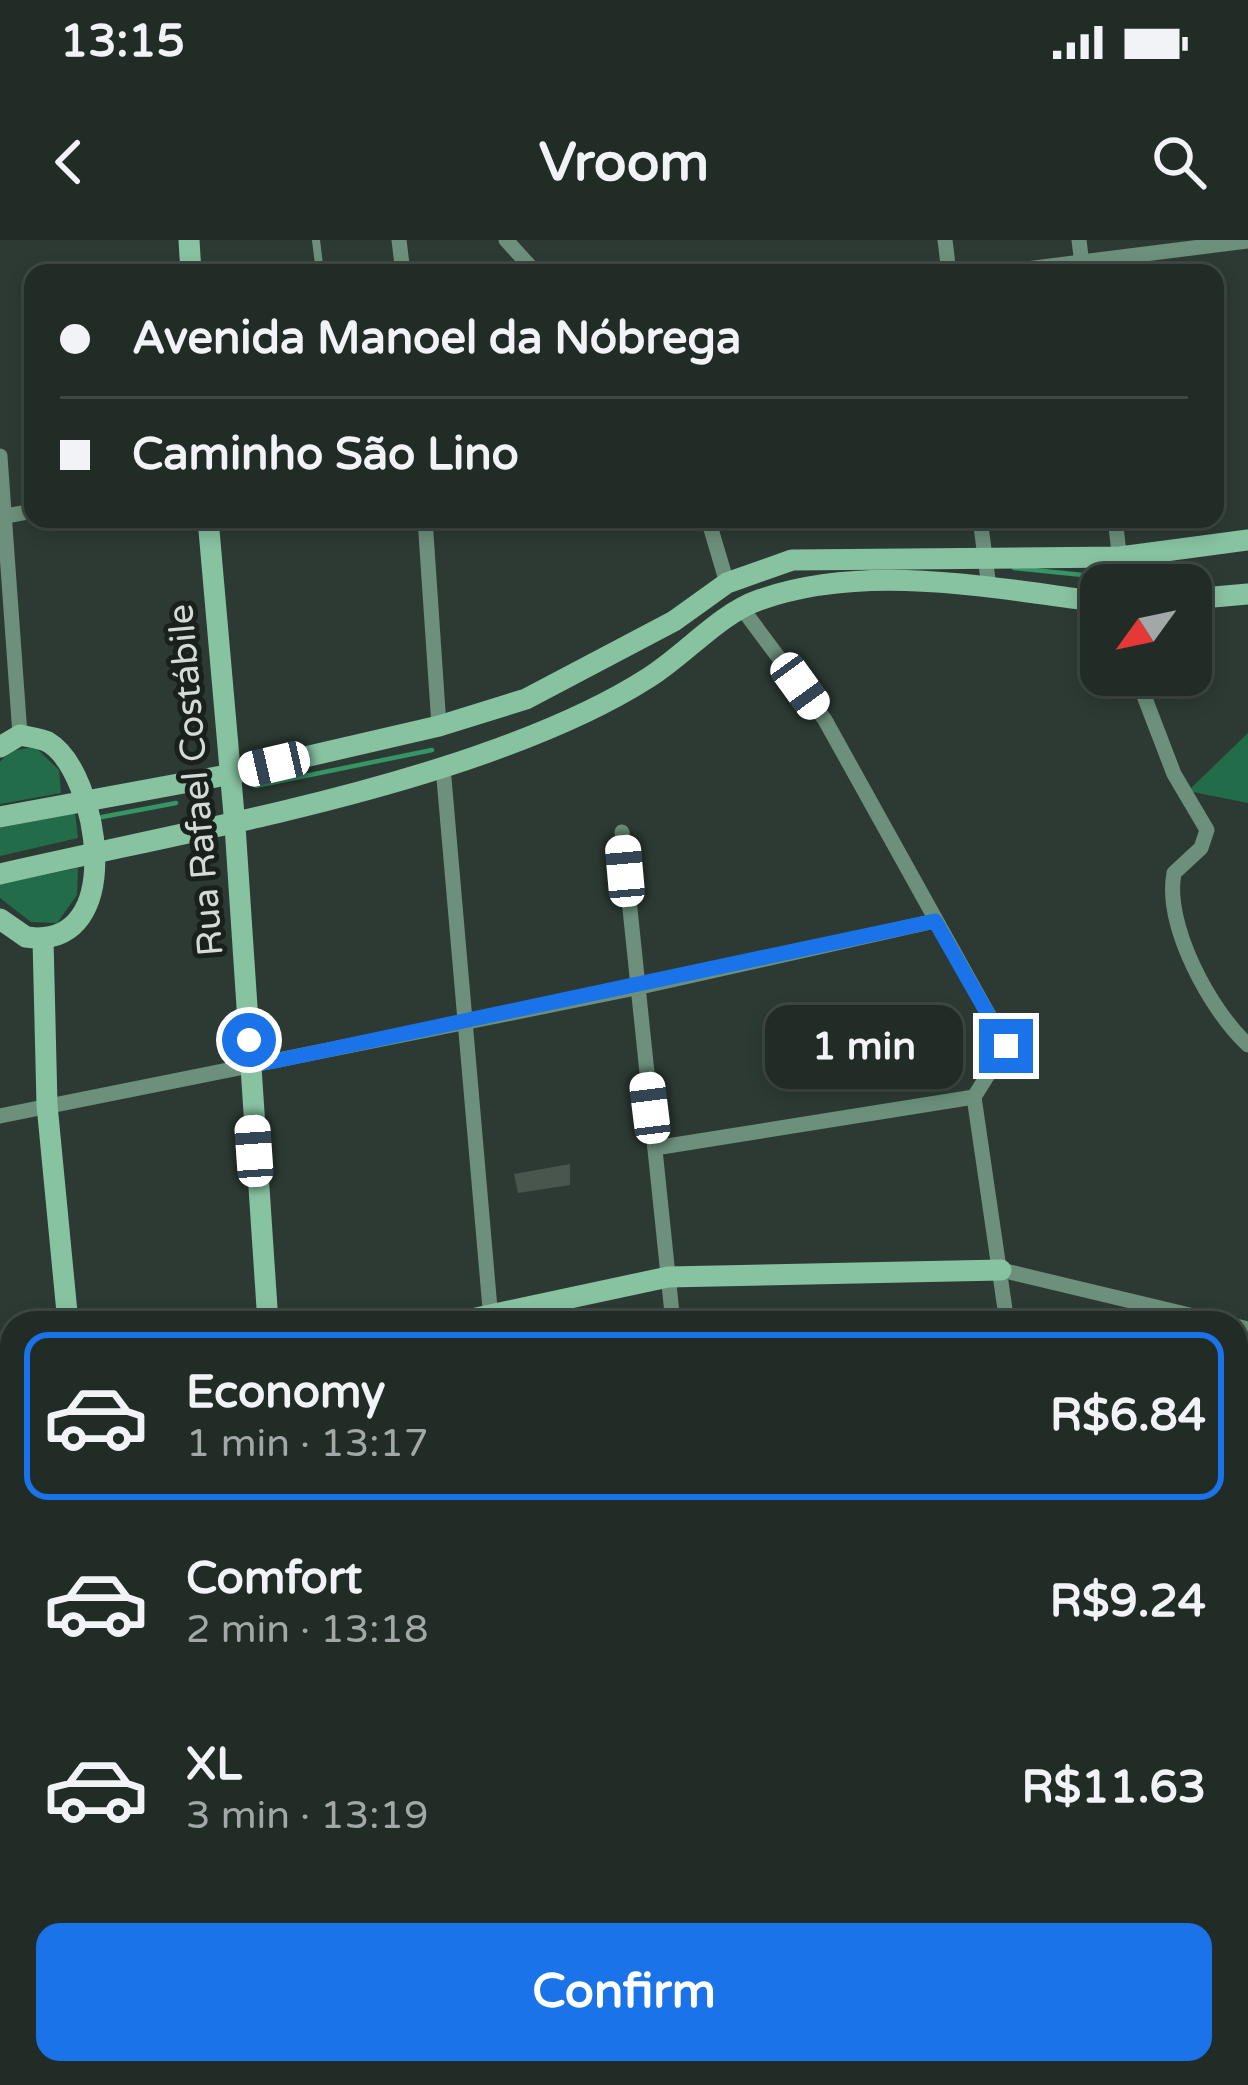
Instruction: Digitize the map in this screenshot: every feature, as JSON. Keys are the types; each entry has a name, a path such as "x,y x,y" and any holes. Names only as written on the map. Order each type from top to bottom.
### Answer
{"main road":[{"name":"Rua Rafael Costábile","path":"209,528 235,826 267,1311"},
{"path":"0,817 227,775 439,726 526,698 604,660 727,583 792,560 1120,557 1248,540"},
{"path":"0,874 235,826 443,767 598,706 677,659 742,608 821,585 896,581 1080,599"},
{"path":"1212,597 1248,594"},
{"path":"0,747 20,735 47,742 63,757 83,802 97,882 88,907 72,925 43,940 26,937 0,919"},
{"path":"43,940 47,1105 67,1311"},
{"path":"528,1311 668,1277 1000,1270"}],"street":[{"path":"506,240 528,264"},
{"path":"1112,264 1248,241"},
{"path":"0,456 20,735"},
{"path":"426,528 439,726"},
{"path":"711,528 727,583"},
{"path":"981,528 988,587"},
{"path":"1115,528 1121,564"},
{"path":"742,608 825,720 1006,1046 974,1097 1005,1311"},
{"path":"1144,696 1174,774 1207,830 1201,848 1174,873 1172,905 1201,979 1248,1045"},
{"path":"443,767 490,1311"},
{"path":"622,832 672,1311"},
{"path":"0,1116 635,988 935,921"},
{"path":"655,1148 974,1097"},
{"path":"1000,1270 1173,1311"}],"green space":[{"path":"1248,733 1248,803 1188,791"},
{"path":"35,747 59,770 61,793 0,804 0,762 10,751"},
{"path":"75,813 78,838 0,856 0,828"},
{"path":"78,868 77,895 57,923 31,922 0,898 0,884"}],"building":[{"path":"570,1164 570,1185 518,1193 514,1174"}],"waterway":[{"path":"1014,568 1080,575"},
{"path":"256,786 432,750"},
{"path":"102,817 176,803"}],"route":[{"path":"249,1040 248,1065 635,988 935,921 1006,1046"}]}
